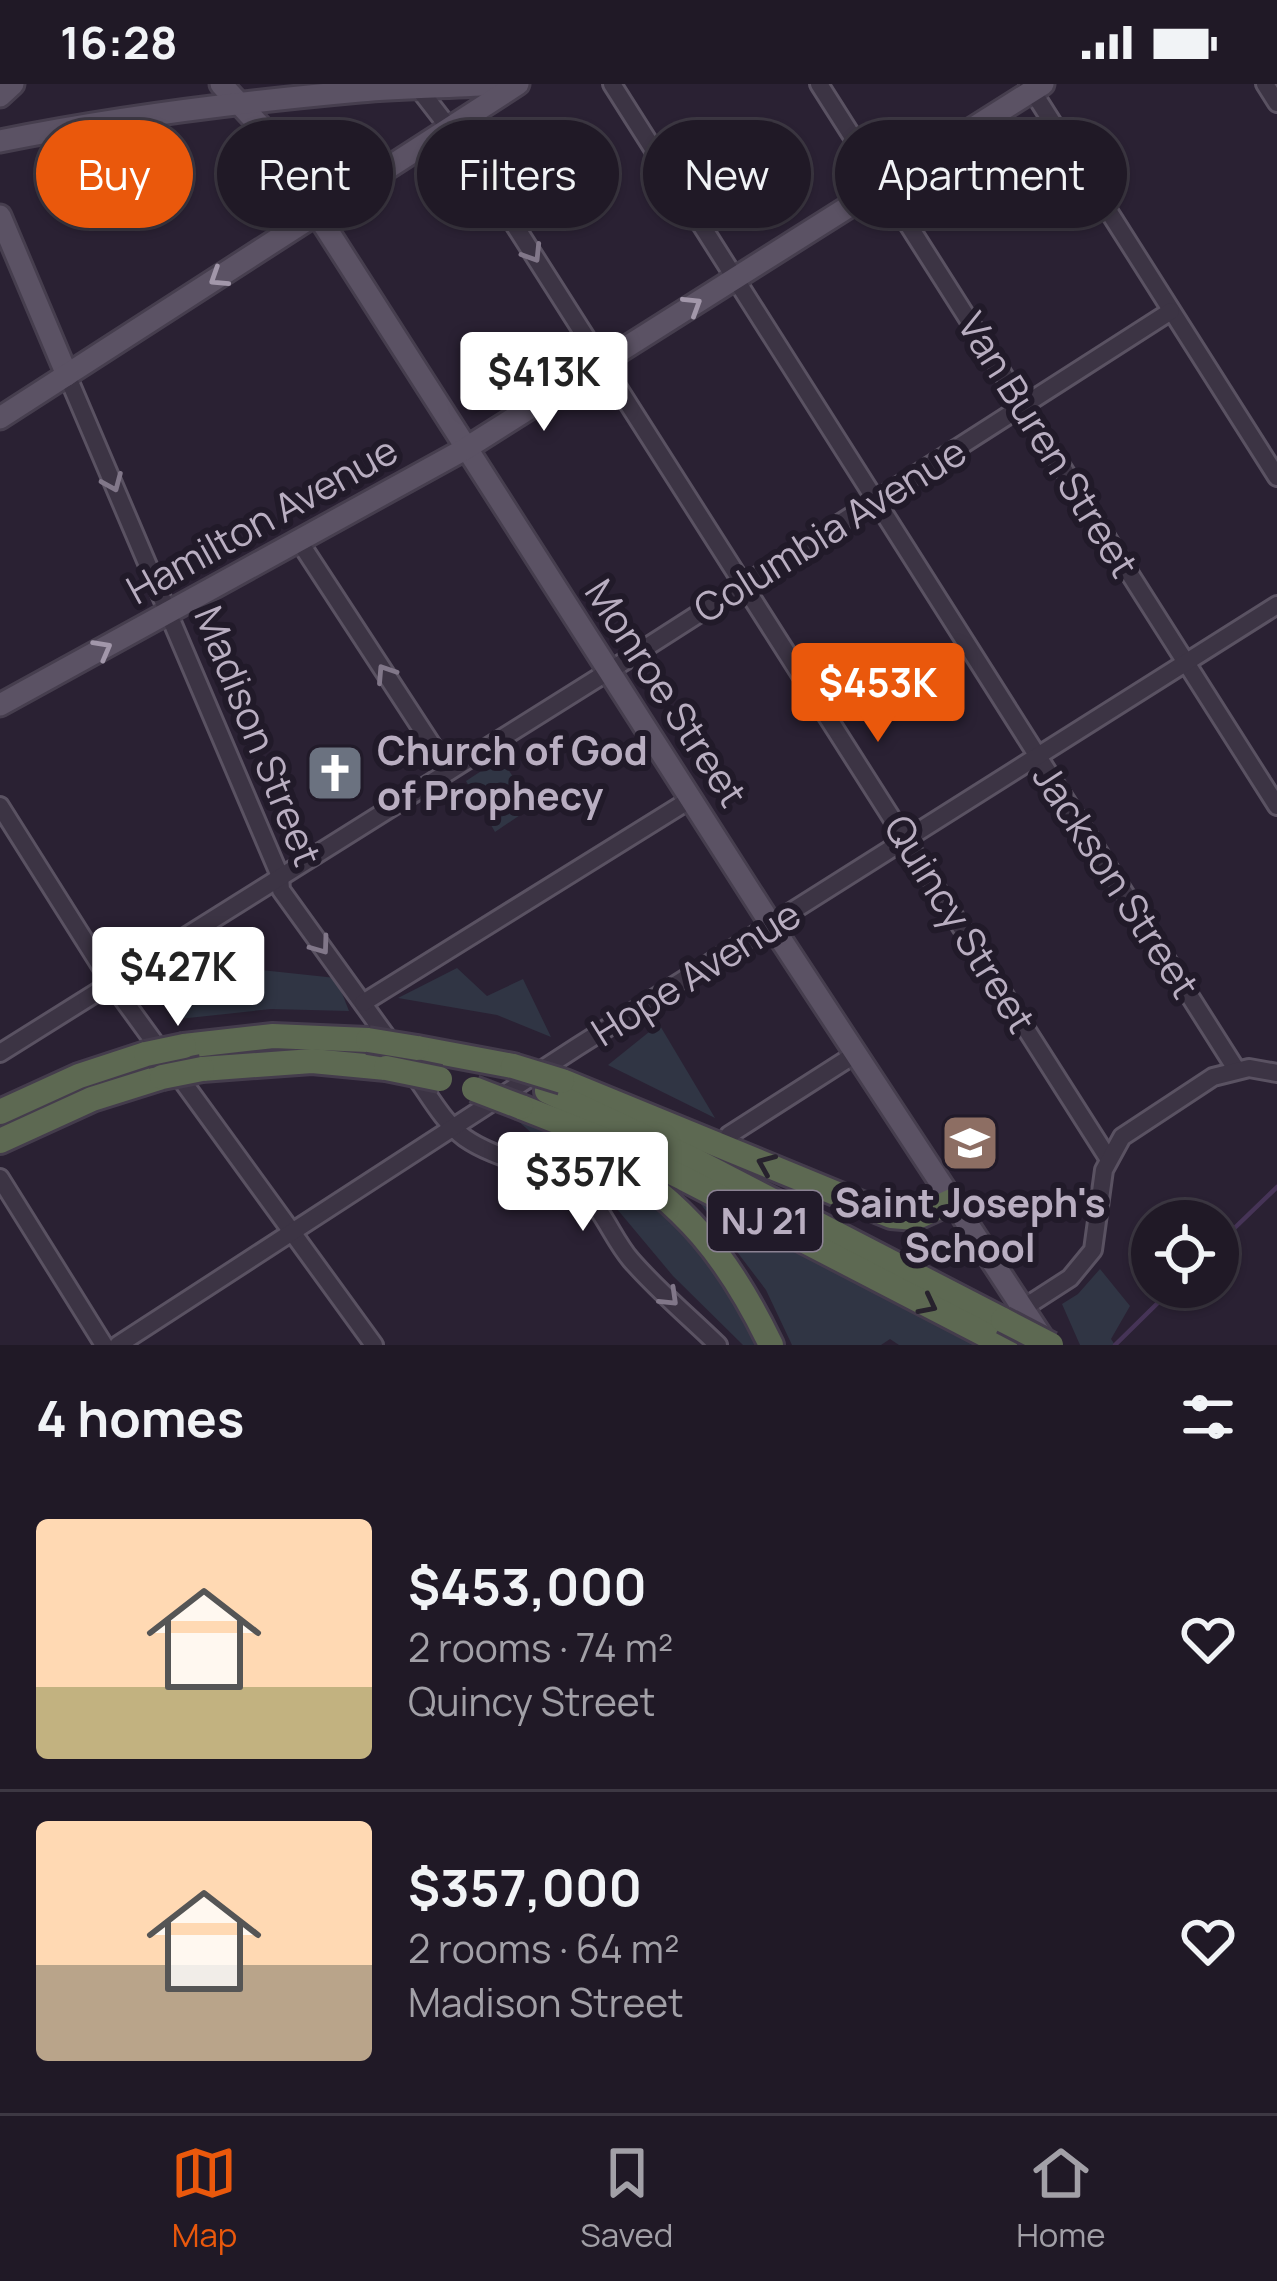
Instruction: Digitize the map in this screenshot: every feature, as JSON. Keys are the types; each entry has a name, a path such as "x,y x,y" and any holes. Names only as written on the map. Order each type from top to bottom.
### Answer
{"highway":[{"name":"NJ 21","path":"0,1112 79,1076 184,1046 273,1036 368,1040 417,1048 555,1086 1049,1345"},
{"name":"NJ 21","path":"1,1140 92,1099 202,1069 312,1061 386,1068 440,1079 520,1107 1010,1324"},
{"path":"555,1086 891,1216 915,1218 952,1201"},
{"path":"520,1107 614,1160 681,1210 730,1266 771,1345"}],"main road":[{"path":"0,95 13,84"},
{"name":"Monroe Street","path":"221,84 254,120"},
{"path":"338,93 386,84"},
{"path":"0,141 123,118 239,104 499,84"},
{"path":"464,120 518,84"},
{"name":"Hamilton Avenue","path":"981,120 1034,86"},
{"name":"Hamilton Avenue","path":"0,705 465,449 835,214"},
{"name":"Madison Street","path":"0,216 67,375"},
{"path":"0,418 297,228"},
{"name":"Monroe Street","path":"325,228 952,1201 1010,1324"}],"street":[{"name":"Jackson Street","path":"612,84 1236,1069"},
{"name":"Van Buren Street","path":"819,84 842,120"},
{"path":"1265,84 1277,103"},
{"path":"1034,86 1277,477"},
{"name":"Quincy Street","path":"419,89 444,120"},
{"name":"Quincy Street","path":"515,228 1108,1158"},
{"name":"Van Buren Street","path":"910,228 1277,806"},
{"name":"Columbia Avenue","path":"0,1053 1171,311"},
{"name":"Madison Street","path":"67,375 280,876 281,890 452,1127 478,1146 582,1191 632,1260 718,1345"},
{"path":"299,541 449,771"},
{"name":"Hope Avenue","path":"118,1345 452,1127 1277,605"},
{"path":"363,1003 691,800"},
{"path":"0,806 112,984 374,1345"},
{"path":"729,1135 857,1054"},
{"path":"1010,1324 1070,1278 1093,1250 1108,1158 1132,1129 1203,1082 1236,1069 1277,1073"},
{"path":"0,1178 104,1345"}],"shaded area":[{"path":"501,758 532,807 495,832 466,781"},
{"path":"209,941 222,966 336,978 349,1011 271,1009 179,1019 155,982"},
{"path":"457,968 487,996 523,979 551,1037 497,1015 398,998"},
{"path":"659,1024 715,1118 608,1065"},
{"path":"517,1120 579,1144 626,1173 713,1252 765,1345 743,1345 673,1276 617,1209 623,1185 553,1152"},
{"path":"700,1203 980,1345 899,1345 890,1339 881,1345 792,1345 766,1290"},
{"path":"1100,1269 1130,1306 1111,1339 1115,1345 1080,1345 1062,1304"}],"waterway":[{"path":"1239,1224 1277,1187"},
{"path":"1115,1345 1153,1308"}],"place":[{"name":"Church of God of Prophecy","path":"335,773"},
{"name":"Saint Joseph's School","path":"970,1143"}]}
